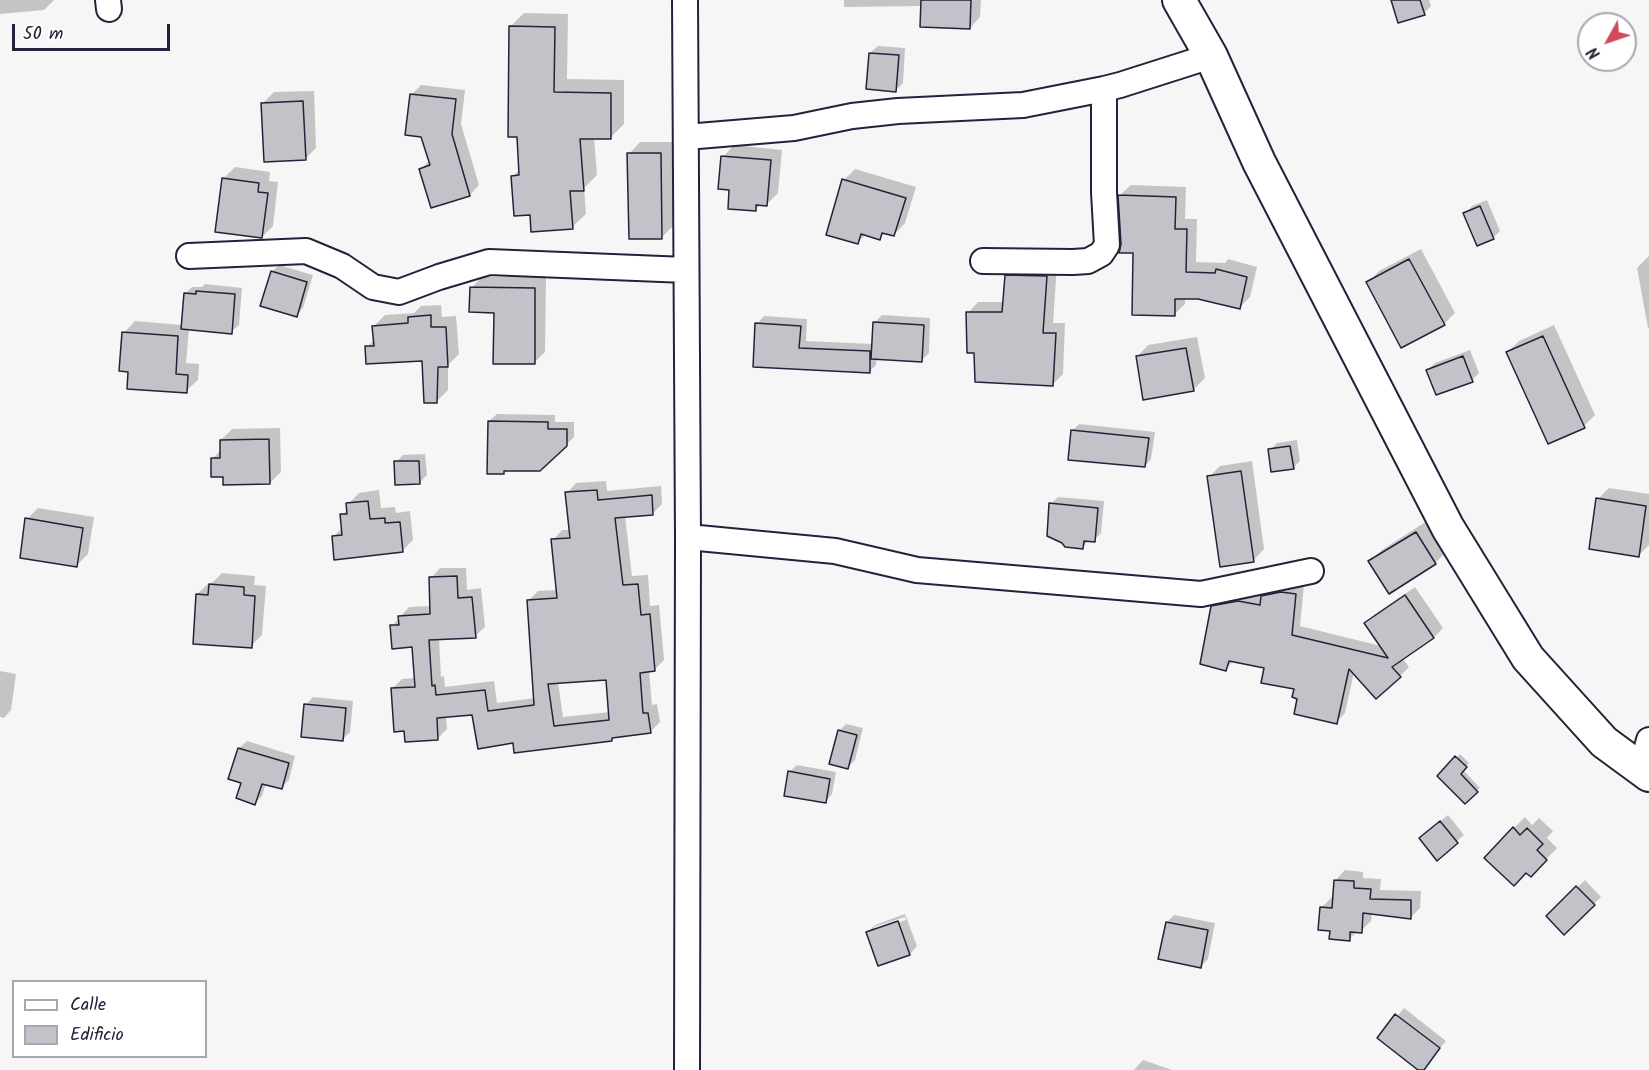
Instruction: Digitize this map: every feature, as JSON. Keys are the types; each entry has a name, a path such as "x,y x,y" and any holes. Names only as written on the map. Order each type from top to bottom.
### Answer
{"main road":[{"path":"1179,0 1211,56 1259,162 1448,528 1528,657 1604,742 1645,772"}],"street":[{"path":"685,0 688,537 687,1070"},
{"path":"686,136 794,128 852,116 898,111 1023,105 1120,85 1211,56"},
{"path":"983,261 1073,262 1088,261 1101,254 1107,245 1104,192 1104,89"},
{"path":"189,256 306,251 342,266 373,287 399,292 489,262 686,270"},
{"path":"688,537 835,551 917,570 1201,594 1311,571"},
{"path":"1645,772 1649,740"}],"building":[{"path":"921,0 971,0 970,29 920,27"},
{"path":"1391,0 1420,0 1425,15 1398,23"},
{"path":"509,26 555,27 554,92 611,93 611,139 580,139 584,191 570,191 573,229 531,232 530,215 514,216 511,176 519,175 517,137 508,137"},
{"path":"869,53 899,55 896,92 866,89"},
{"path":"410,94 456,99 452,134 470,196 431,208 419,169 430,165 421,137 405,135"},
{"path":"303,101 306,160 264,162 261,103"},
{"path":"627,153 661,153 662,239 629,239"},
{"path":"721,156 771,160 767,206 756,205 756,211 728,209 729,190 718,189"},
{"path":"222,178 259,183 258,192 268,193 262,238 215,232"},
{"path":"842,179 906,198 894,236 882,233 880,240 861,234 858,244 826,235"},
{"path":"1118,195 1176,197 1175,229 1187,229 1186,272 1215,273 1216,269 1247,277 1240,309 1198,299 1175,299 1175,316 1132,315 1133,253 1119,253 1121,244"},
{"path":"1480,206 1494,239 1477,246 1463,213"},
{"path":"1409,259 1445,325 1401,348 1366,282"},
{"path":"271,271 307,282 297,317 260,306"},
{"path":"1005,275 1047,276 1043,333 1056,333 1053,386 975,382 974,353 967,353 966,312 1002,312"},
{"path":"470,287 535,288 535,364 493,364 494,313 469,312"},
{"path":"196,291 235,294 232,334 181,329 184,293 196,294"},
{"path":"431,315 431,327 446,327 448,367 438,367 437,403 424,403 422,361 366,364 365,346 374,346 372,326 408,323 408,317"},
{"path":"873,322 924,325 922,362 871,359"},
{"path":"755,323 801,326 799,348 870,351 870,373 753,367"},
{"path":"122,332 178,336 176,374 188,375 187,393 127,389 128,372 119,371"},
{"path":"1543,336 1585,428 1548,444 1506,352"},
{"path":"1186,348 1194,391 1143,400 1136,356"},
{"path":"1463,356 1473,382 1436,395 1426,370"},
{"path":"488,421 548,422 548,429 567,429 567,446 540,471 504,471 504,474 487,474"},
{"path":"1071,430 1149,438 1145,467 1068,460"},
{"path":"269,439 270,484 223,485 223,477 211,477 211,458 220,458 220,440"},
{"path":"1290,446 1294,469 1271,472 1268,449"},
{"path":"394,461 419,461 420,484 395,485"},
{"path":"1241,471 1254,562 1220,567 1207,476"},
{"path":"597,490 598,500 652,495 653,515 615,518 623,585 638,584 641,615 650,614 655,671 640,673 643,713 648,713 651,733 612,738 612,741 514,753 513,743 478,749 472,715 437,718 438,740 405,742 404,731 394,732 391,688 415,687 412,647 392,649 390,625 399,625 398,616 430,614 429,577 457,576 458,598 472,597 476,638 429,640 432,686 435,685 436,695 485,690 488,711 534,705 527,600 557,598 551,539 570,538 565,492","holes":["606,680 609,720 554,726 548,684"]},
{"path":"1596,498 1646,506 1639,557 1589,549"},
{"path":"368,501 370,519 385,518 385,523 400,522 403,552 334,560 332,536 342,535 340,514 347,514 346,503"},
{"path":"1049,503 1098,508 1095,542 1084,541 1083,549 1065,547 1062,543 1047,536"},
{"path":"25,518 83,528 77,567 20,558"},
{"path":"1416,532 1436,564 1389,594 1368,561"},
{"path":"209,584 244,587 244,595 255,596 252,648 193,644 196,594 208,595"},
{"path":"1281,592 1296,594 1292,635 1388,658 1364,623 1405,595 1434,638 1392,667 1401,677 1376,699 1349,669 1337,724 1294,714 1297,699 1292,697 1294,689 1261,683 1264,668 1229,661 1226,671 1200,664 1211,606 1238,601 1260,605 1261,596"},
{"path":"304,704 346,708 343,741 301,737"},
{"path":"838,730 857,735 848,769 829,764"},
{"path":"238,748 289,763 282,789 262,784 255,805 236,798 241,783 228,779"},
{"path":"1455,756 1467,767 1461,774 1478,792 1465,804 1437,776"},
{"path":"788,771 830,779 826,803 784,796"},
{"path":"1440,821 1458,843 1437,861 1419,838"},
{"path":"1513,827 1520,835 1527,828 1543,844 1537,850 1547,860 1531,877 1526,873 1514,886 1484,858"},
{"path":"1334,880 1354,881 1354,888 1371,889 1370,899 1411,900 1411,919 1363,913 1362,933 1350,932 1350,941 1329,939 1330,931 1318,930 1320,907 1332,908"},
{"path":"1576,886 1595,905 1564,935 1546,916"},
{"path":"898,921 910,955 878,966 866,932"},
{"path":"1166,922 1208,930 1201,968 1158,959"},
{"path":"1395,1014 1440,1048 1424,1070 1418,1070 1377,1038"}]}
